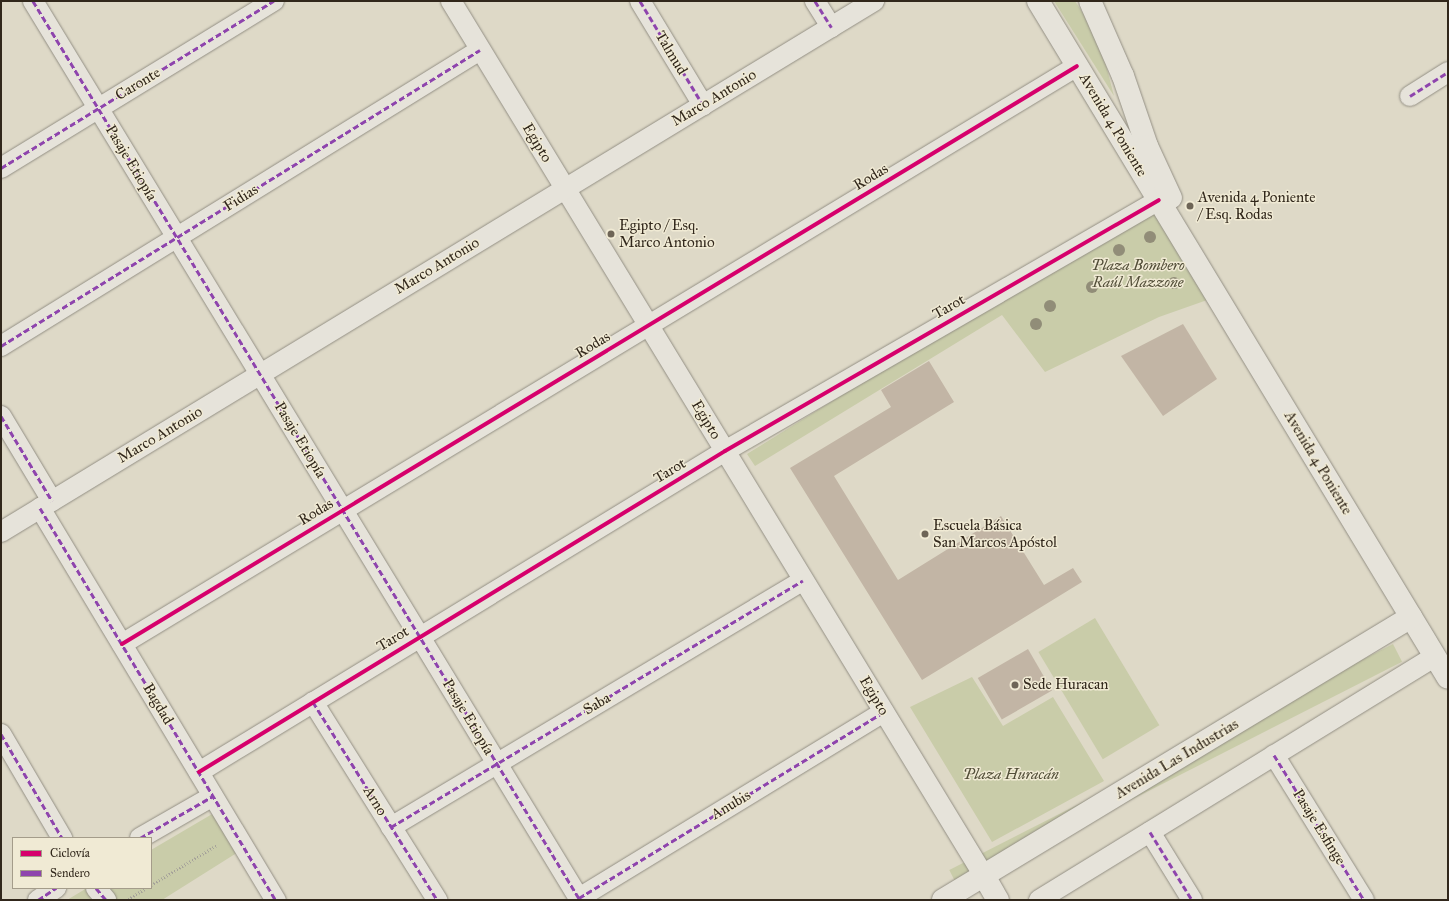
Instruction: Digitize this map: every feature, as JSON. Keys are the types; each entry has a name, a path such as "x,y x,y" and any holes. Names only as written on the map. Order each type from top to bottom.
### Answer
{"street":[{"name":"Pasaje Etiopía","path":"32,1 579,899"},
{"name":"Caronte","path":"1,168 274,1"},
{"name":"Egipto","path":"451,1 998,900"},
{"name":"Talmud","path":"640,1 703,105"},
{"path":"815,1 831,27"},
{"name":"Marco Antonio","path":"1,532 564,188 874,1"},
{"name":"Avenida 4 Poniente","path":"1038,1 1448,678"},
{"name":"Avenida 4 Poniente","path":"1090,1 1123,76 1147,146 1168,189 1188,248"},
{"name":"Fidias","path":"1,346 480,50"},
{"name":"Rodas","path":"122,644 1077,66"},
{"path":"1410,96 1448,72"},
{"name":"Tarot","path":"199,772 725,451 1159,200"},
{"name":"Bagdad","path":"1,416 46,504 122,644 276,900"},
{"name":"Saba","path":"391,827 803,580"},
{"name":"Avenida Las Industrias","path":"943,900 1411,618"},
{"path":"1039,900 1435,656"},
{"name":"Arno","path":"313,702 437,900"},
{"name":"Anubis","path":"579,899 884,712"},
{"path":"1,734 61,837"},
{"name":"Pasaje Esfinge","path":"1274,755 1364,900"},
{"path":"142,837 213,796"},
{"path":"1150,832 1192,900"},
{"path":"38,900 54,889"},
{"path":"97,889 106,900"}],"path":[{"path":"152,884 236,834"},
{"path":"126,900 144,889"}],"green space":[{"path":"1054,1 1075,1 1095,32 1100,42 1114,96"},
{"name":"Plaza Bombero Raúl Mazzone","path":"1155,209 1210,299 1159,317 1045,372 1002,315 755,466 747,454 975,312"},
{"path":"1095,618 1159,725 1103,759 1038,652"},
{"path":"1393,644 1402,662 958,888 949,870"},
{"name":"Plaza Huracán","path":"972,677 1003,726 1053,697 1104,781 992,842 910,707"},
{"path":"219,810 243,849 162,900 67,900 85,889 152,889 152,849"}],"building":[{"path":"1183,324 1217,379 1163,416 1121,356"},
{"path":"929,361 954,402 834,476 898,580 1001,516 1044,585 1073,568 1082,582 922,680 790,468 891,407 881,390"},
{"name":"Sede Huracan","path":"1028,649 1052,691 1002,720 978,678"}],"marked path":[{"path":"33,1 580,900"},
{"path":"1,168 274,1"},
{"path":"640,1 703,105"},
{"path":"815,1 831,27"},
{"path":"1,346 480,50"},
{"path":"1410,96 1448,72"},
{"path":"1,416 52,501"},
{"path":"40,508 276,900"},
{"path":"391,827 803,580"},
{"path":"313,702 437,900"},
{"path":"579,898 884,712"},
{"path":"1,734 61,837"},
{"path":"1274,755 1364,900"},
{"path":"142,837 213,796"},
{"path":"1150,832 1192,900"},
{"path":"38,900 54,889"},
{"path":"97,889 106,900"}],"cycle path":[{"path":"122,644 1077,66"},
{"path":"199,772 725,451 1159,200"}],"place":[{"name":"Avenida 4 Poniente / Esq. Rodas","path":"1190,206"},
{"name":"Egipto / Esq. Marco Antonio","path":"611,234"},
{"name":"Escuela Básica San Marcos Apóstol","path":"925,534"},
{"name":"Sede Huracan","path":"1015,685"}]}
